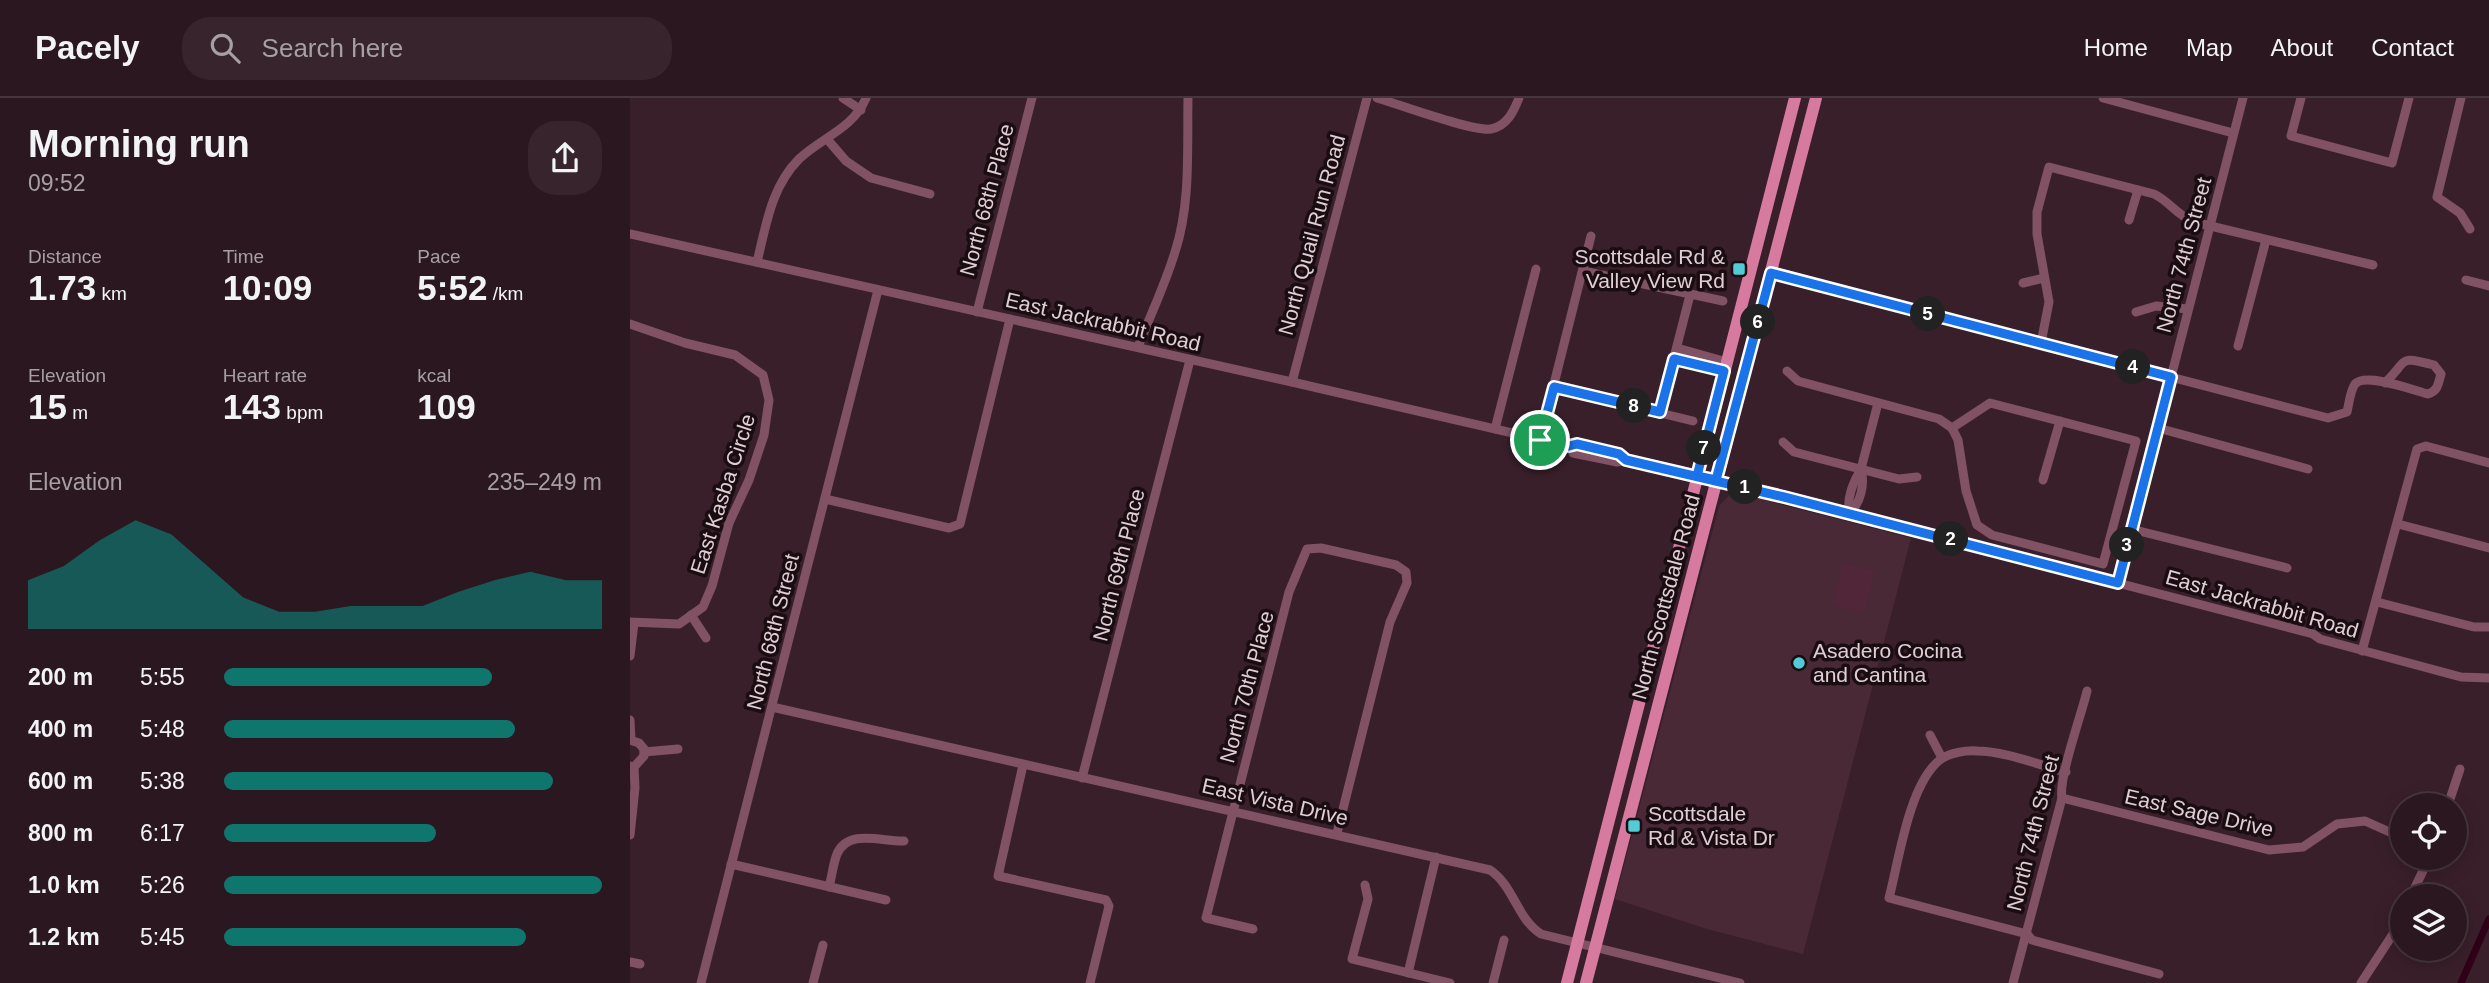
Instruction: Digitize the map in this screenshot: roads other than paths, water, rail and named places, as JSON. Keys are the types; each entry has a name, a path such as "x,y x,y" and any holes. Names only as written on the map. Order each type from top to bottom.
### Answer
{"main road":[{"name":"North Scottsdale Road","path":"1567,983 1795,98"},
{"name":"North Scottsdale Road","path":"1586,983 1816,98"},
{"path":"1654,640 1674,646"},
{"path":"1641,691 1660,698"}],"street":[{"path":"842,98 861,110"},
{"path":"757,262 772,200 783,179 799,159 843,128 861,110 866,98"},
{"name":"North 68th Place","path":"977,312 1032,98"},
{"path":"1138,347 1175,251 1182,219 1188,164 1188,98"},
{"name":"North Quail Run Road","path":"1292,382 1367,98"},
{"path":"1377,98 1472,127 1491,129 1509,120 1519,98"},
{"name":"North 74th Street","path":"2118,583 2243,98"},
{"path":"2301,98 2291,136 2392,163 2409,98"},
{"path":"2461,98 2437,197 2460,213 2470,229"},
{"path":"2108,99 2233,133"},
{"path":"827,139 846,161 871,178 930,194"},
{"path":"2041,343 2049,302 2037,234 2037,212 2049,167 2161,197 2185,218 2210,226 2373,265"},
{"path":"2129,220 2138,190"},
{"name":"East Jackrabbit Road","path":"630,234 1569,446 1573,453 1617,462 1626,460 1716,480 2276,624 2362,651 2461,677 2485,679"},
{"path":"1540,440 1591,236"},
{"path":"2238,346 2266,240"},
{"path":"1495,429 1536,270"},
{"path":"1583,271 1723,302"},
{"path":"1771,273 2328,418 2347,412 2355,385 2361,380 2369,379 2428,394 2438,387 2441,374 2434,365 2411,359 2404,360 2399,364 2397,372 2385,383"},
{"path":"2023,284 2044,278"},
{"path":"2466,280 2489,286"},
{"name":"North 68th Street","path":"701,983 878,290"},
{"path":"1660,412 1690,295"},
{"path":"2136,312 2156,306 2188,309"},
{"path":"825,499 949,528 960,524 1010,319"},
{"name":"East Kasba Circle","path":"630,324 685,343 735,355 763,376 769,400 764,435 749,480 729,523 712,586 703,607 691,615"},
{"path":"1677,348 1725,366"},
{"path":"1674,359 1725,366"},
{"name":"North 69th Place","path":"1083,778 1190,360"},
{"path":"1787,371 1798,381 1939,419 1952,428 1958,440 1966,491 1978,525 1992,535 2103,564 2136,441 1990,403 1952,428"},
{"path":"1554,387 1693,421"},
{"path":"1849,514 1856,507 1861,489 1861,469 1878,403"},
{"path":"2043,480 2060,421"},
{"path":"2158,428 2308,468"},
{"path":"1783,442 1794,452 1899,479 1917,477"},
{"path":"2362,651 2419,447 2426,446 2489,463"},
{"path":"2398,524 2489,548"},
{"path":"2131,529 2287,568"},
{"name":"North 70th Place","path":"1253,929 1206,918 1289,592 1307,549 1321,548 1396,565 1406,572 1407,583 1390,622 1336,833"},
{"path":"2376,601 2473,627 2488,627"},
{"path":"630,656 632,623 679,624 691,615 706,638"},
{"name":"North 74th Street","path":"2013,983 2063,798 2061,794 2087,691"},
{"name":"East Vista Drive","path":"772,706 1490,870 1501,878 1531,927 1548,937 1740,983"},
{"path":"630,720 631,740 639,743 644,752 643,761 632,767 635,788 630,835"},
{"path":"1930,735 1942,758"},
{"path":"644,752 678,749"},
{"path":"2066,772 1980,750 1964,751 1942,758 1921,783 1889,898 2027,934 2032,940 2159,974"},
{"path":"1023,765 998,876 1106,900 1109,906 1090,983"},
{"path":"2452,793 2460,769"},
{"name":"East Sage Drive","path":"2063,798 2269,850 2303,847 2337,824 2365,821 2390,832"},
{"path":"829,887 837,855 843,845 866,837 888,842 904,841"},
{"path":"1408,973 1436,857"},
{"path":"732,864 886,900"},
{"path":"1365,885 1368,899 1352,959 1450,983"},
{"path":"2361,983 2390,939"},
{"path":"1493,983 1504,940"},
{"path":"813,983 823,945"}],"waterway":[{"path":"2461,983 2489,919"}],"place":[{"name":"Scottsdale Rd & Valley View Rd","path":"1739,269"},
{"name":"Asadero Cocina and Cantina","path":"1799,663"},
{"name":"Scottsdale Rd & Vista Dr","path":"1634,826"}]}
